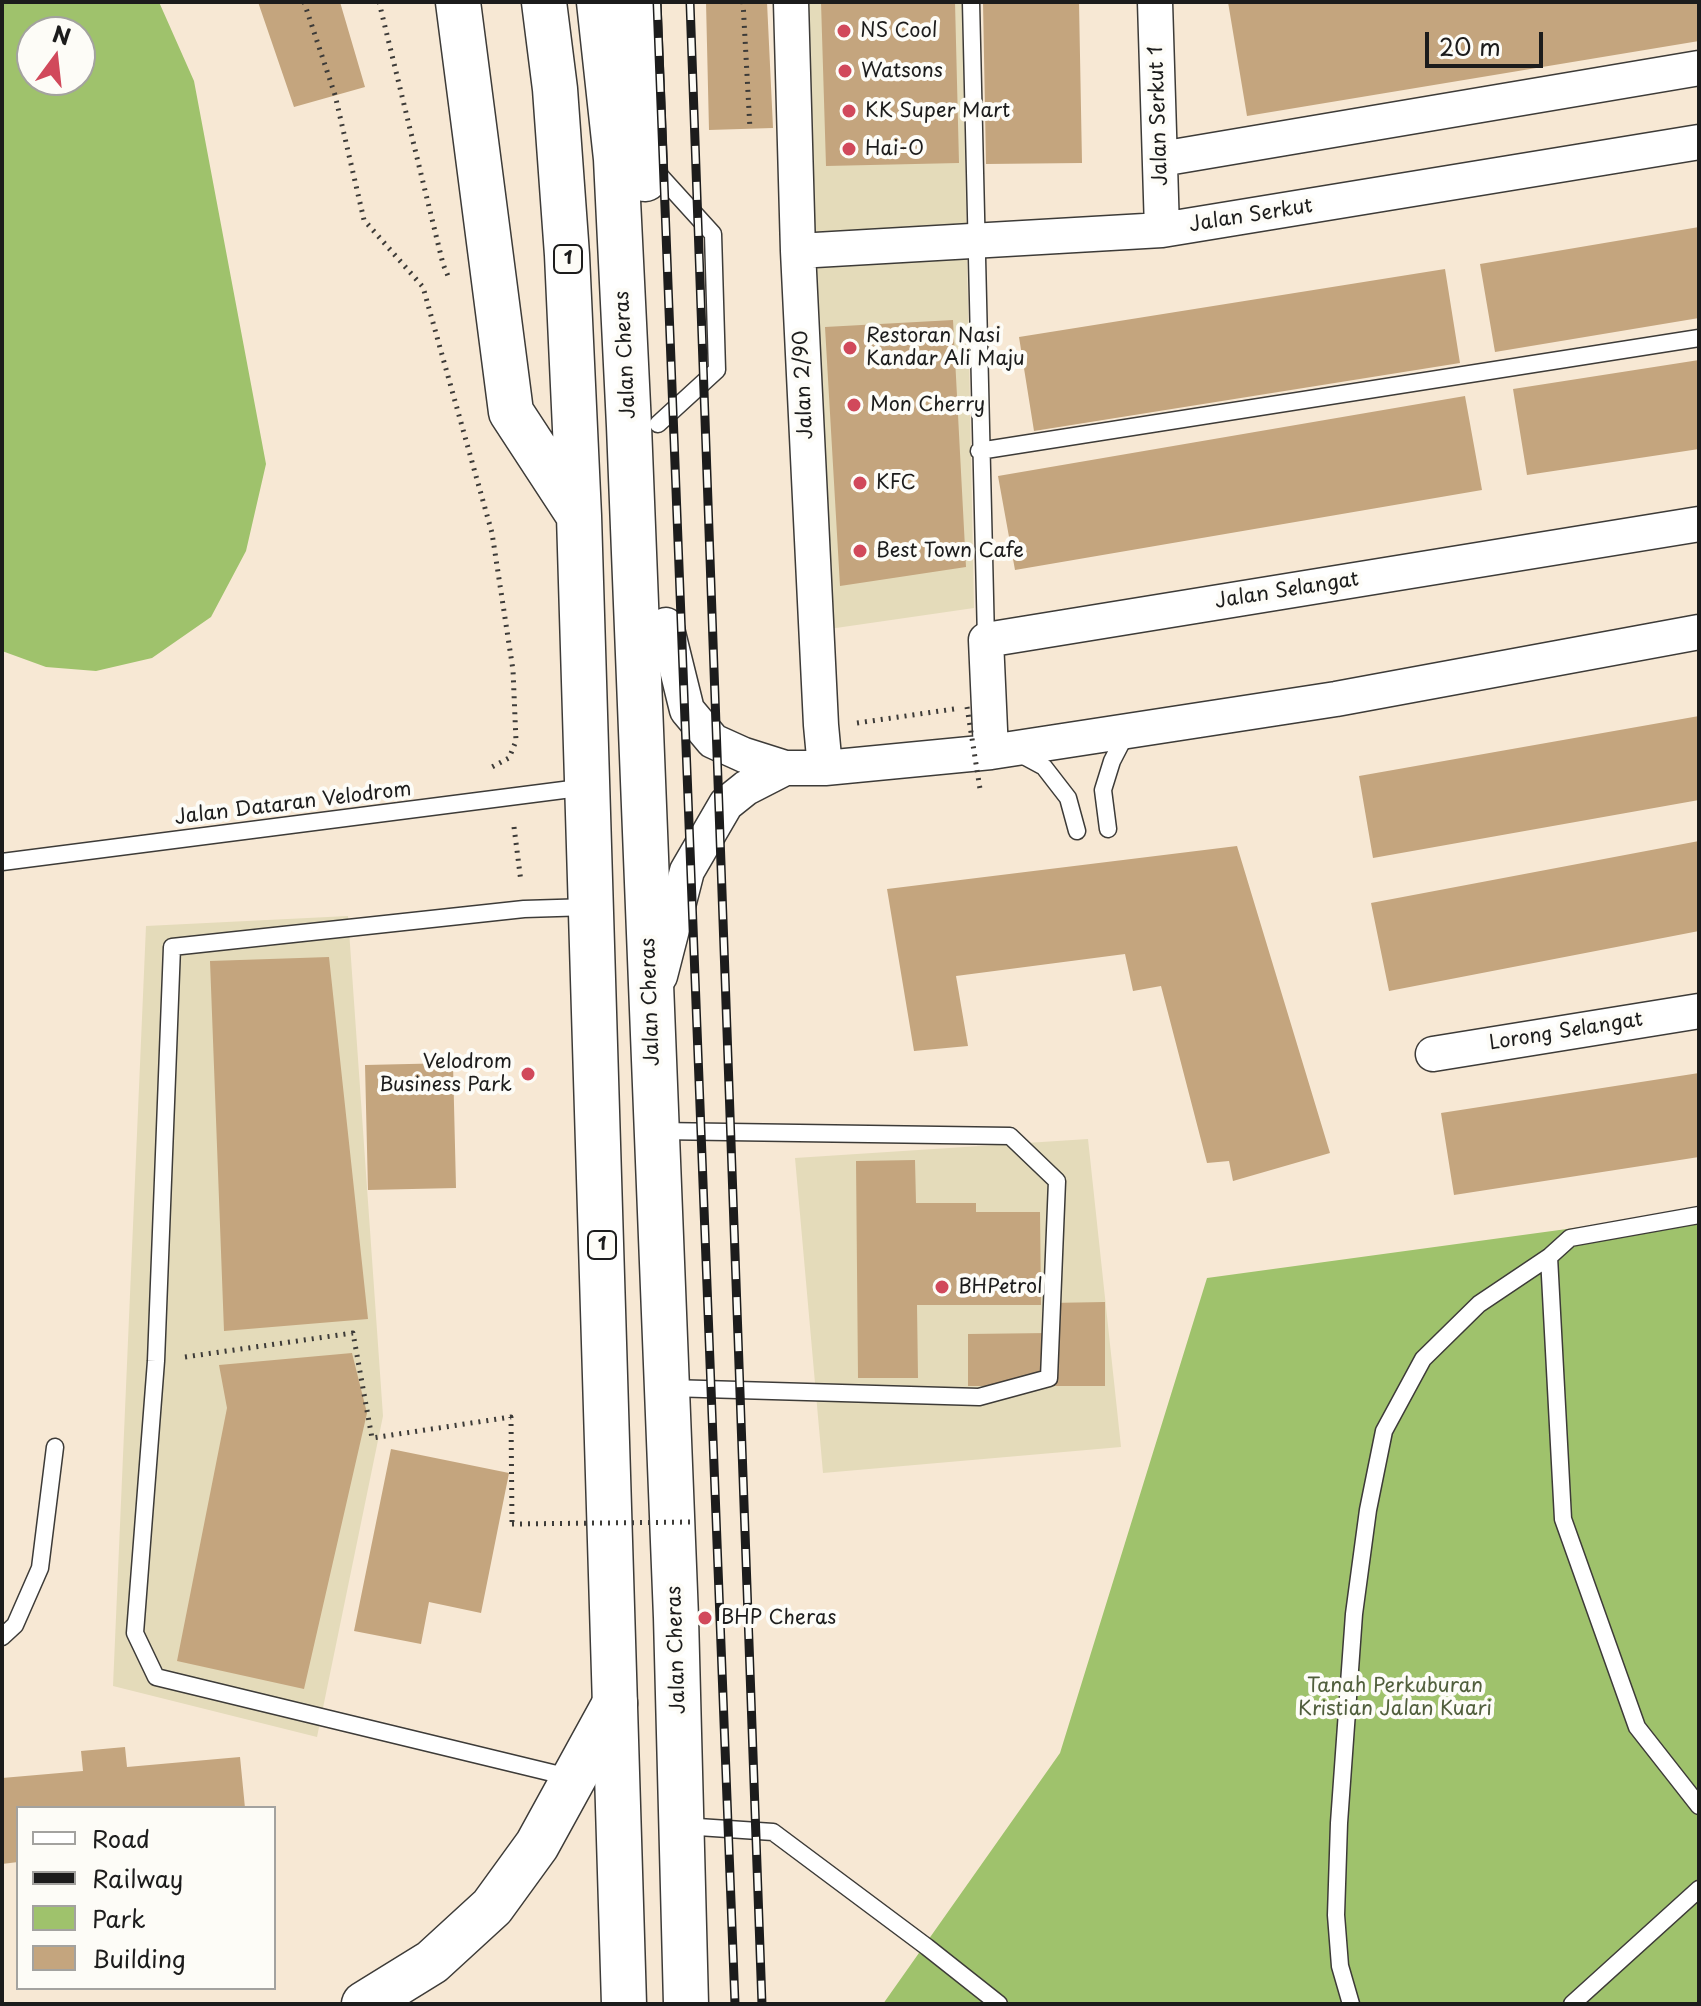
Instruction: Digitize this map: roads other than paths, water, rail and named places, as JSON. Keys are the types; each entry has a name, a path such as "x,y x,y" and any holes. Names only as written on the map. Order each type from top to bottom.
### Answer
{"main road":[{"path":"458,2 511,412 579,516"},
{"name":"1","path":"544,2 555,89 567,255 579,516 624,2004"},
{"name":"Jalan Cheras","path":"599,2 617,174 629,426 667,1388 686,2004"},
{"path":"638,2 666,625 639,727"},
{"path":"364,2004 432,1962 492,1907 537,1845 615,1703"}],"street":[{"name":"Jalan 2/90","path":"791,2 798,251 825,768"},
{"name":"Jalan Serkut 1","path":"1155,2 1162,230"},
{"path":"1161,159 1699,68"},
{"name":"Jalan Serkut","path":"798,251 1162,230 1699,142"},
{"name":"Jalan Selangat","path":"986,640 1699,524"},
{"path":"666,625 687,710 713,741 785,768 825,768 1001,750 1336,699 1699,632"},
{"path":"986,640 1001,750"},
{"path":"651,1011 687,871 726,804 746,788 785,768"},
{"name":"Lorong Selangat","path":"1433,1054 1699,1011"}],"lane":[{"path":"971,2 979,451 986,640"},
{"path":"644,157 713,234 717,370 658,424"},
{"path":"979,451 1699,338"},
{"path":"1108,829 1103,790 1112,761 1128,731"},
{"path":"1001,750 1044,767 1068,798 1077,831"},
{"name":"Jalan Dataran Velodrom","path":"2,862 589,786"},
{"path":"574,1778 156,1677 135,1633 156,1361 172,947 524,909 592,907"},
{"path":"656,1131 1010,1136 1057,1181 1049,1378 979,1397 667,1388"},
{"path":"1351,2004 1340,1966 1336,1915 1339,1823 1354,1614 1368,1510 1384,1431 1423,1359 1479,1304 1549,1257 1570,1238 1699,1215"},
{"path":"1549,1257 1563,1519 1637,1727 1699,1806"},
{"path":"2,1637 15,1625 40,1568 55,1447"},
{"path":"682,1826 773,1832 999,2004"},
{"path":"1572,2004 1699,1889"}],"railway":[{"path":"657,2 735,2004"},
{"path":"690,2 762,2004"}],"place":[{"name":"NS Cool","path":"844,31"},
{"name":"Watsons","path":"845,71"},
{"name":"KK Super Mart","path":"849,111"},
{"name":"Hai-O","path":"849,149"},
{"name":"Restoran Nasi Kandar Ali Maju","path":"850,348"},
{"name":"Mon Cherry","path":"854,405"},
{"name":"KFC","path":"860,483"},
{"name":"Best Town Cafe","path":"860,551"},
{"name":"Velodrom Business Park","path":"528,1074"},
{"name":"BHPetrol","path":"942,1287"},
{"name":"BHP Cheras","path":"705,1618"}],"park label":[{"name":"Tanah Perkuburan Kristian Jalan Kuari","path":"1395,1698"}]}
